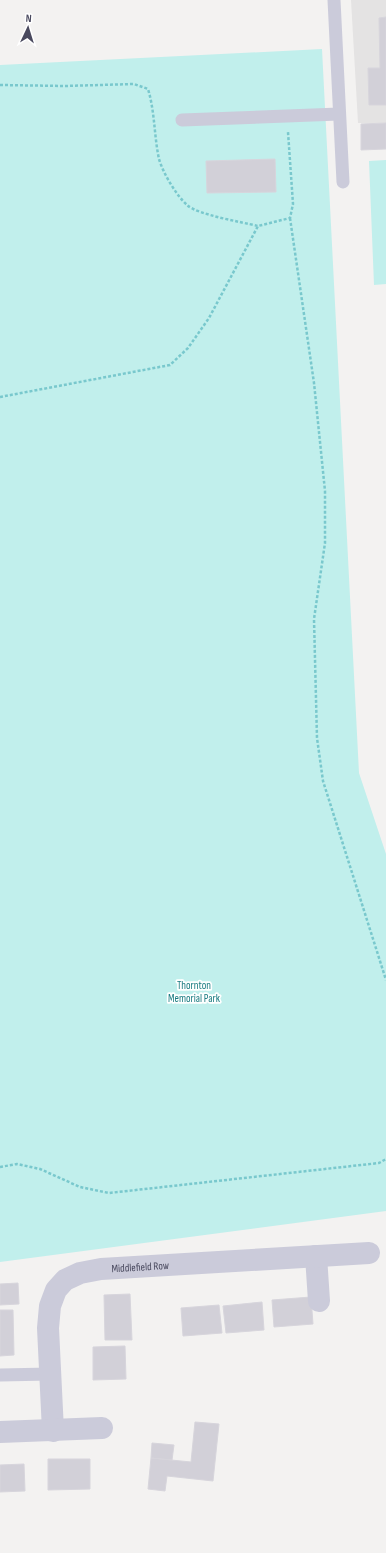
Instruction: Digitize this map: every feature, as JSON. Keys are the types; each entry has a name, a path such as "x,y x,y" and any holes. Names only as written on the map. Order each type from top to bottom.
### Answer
{"street":[{"name":"Middlefield Row","path":"53,1431 48,1328 50,1306 56,1290 65,1280 80,1273 101,1269 369,1253"},
{"path":"316,1256 319,1301"},
{"path":"0,1432 102,1428"}],"lane":[{"path":"334,0 342,182"},
{"path":"182,120 339,114"},
{"path":"0,1375 50,1374"}],"path":[{"path":"0,85 65,86 134,84 148,89 151,100 159,158 166,177 188,206 208,214 258,226 290,218"},
{"path":"287,116 293,204 290,218 314,383 325,491 325,543 314,619 317,738 323,781 386,980"},
{"path":"0,397 170,365 188,348 209,318 258,226"},
{"path":"0,1167 17,1164 40,1169 80,1187 109,1193 379,1163 386,1159"}],"shaded area":[{"path":"351,0 386,0 386,123 358,123"}],"green space":[{"name":"Thornton Memorial Park","path":"322,49 359,773 386,854 386,1211 0,1262 0,65"},
{"path":"386,160 386,284 374,285 369,161"}],"building":[{"path":"386,17 386,105 369,105 368,68 380,68 379,18"},
{"path":"386,123 386,149 361,150 361,124"},
{"path":"275,159 276,192 207,193 206,161"},
{"path":"18,1283 19,1304 0,1305 0,1284"},
{"path":"130,1294 132,1340 105,1340 104,1295"},
{"path":"311,1297 313,1324 274,1327 272,1300"},
{"path":"262,1302 264,1330 226,1333 223,1306"},
{"path":"219,1305 222,1333 183,1336 181,1308"},
{"path":"0,1310 13,1310 14,1355 0,1356"},
{"path":"125,1346 126,1379 93,1380 93,1347"},
{"path":"195,1422 219,1424 213,1481 167,1476 165,1491 148,1489 151,1458 191,1462"},
{"path":"152,1443 174,1445 172,1460 151,1458"},
{"path":"48,1459 90,1459 90,1489 48,1490"},
{"path":"24,1464 25,1491 0,1492 0,1465"}]}
